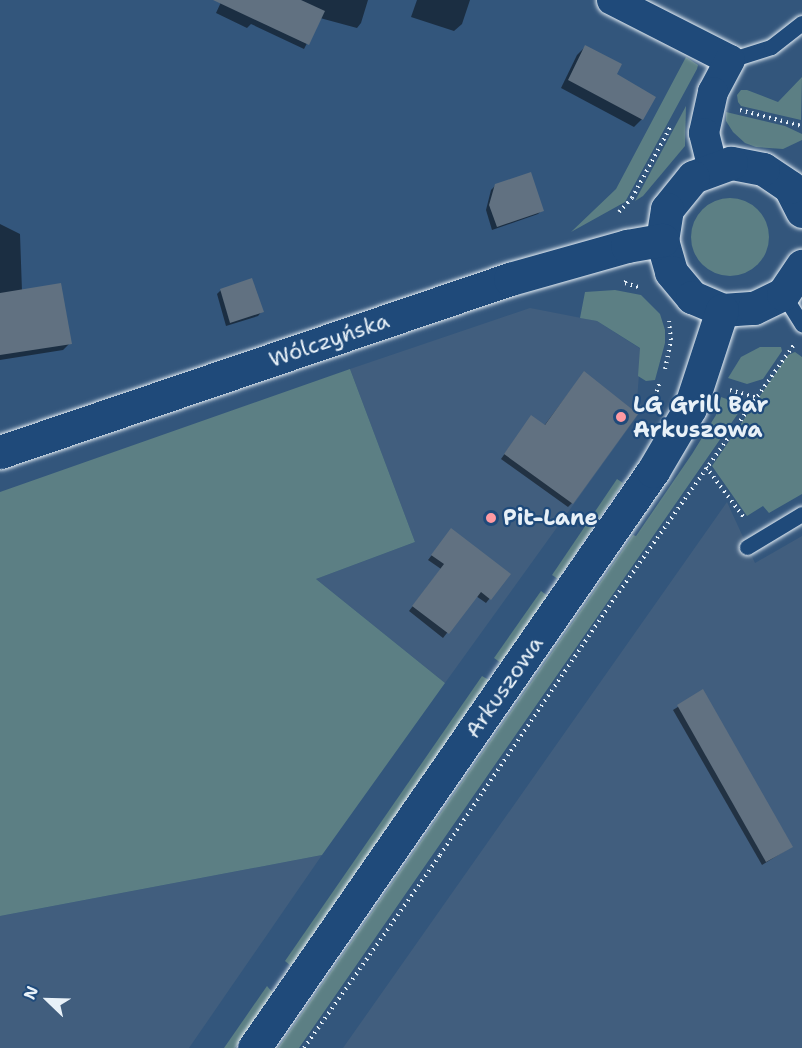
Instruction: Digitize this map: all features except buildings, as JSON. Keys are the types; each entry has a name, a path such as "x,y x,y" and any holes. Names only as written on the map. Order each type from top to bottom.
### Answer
{"main road":[{"path":"798,192 763,169 731,163 693,177 668,208 662,240 670,272 692,297 722,310 754,308 783,294 802,266"},
{"name":"Wólczyńska","path":"0,452 510,279 627,246 662,240"},
{"name":"Arkuszowa","path":"254,1048 653,471 690,408 722,310"}],"street":[{"path":"612,0 730,60 713,92 705,133 713,170"}],"lane":[{"path":"730,60 771,46 802,24"},
{"path":"783,294 802,325"},
{"path":"747,546 802,514"}],"path":[{"path":"731,108 802,126"},
{"path":"610,216 626,208 674,121"},
{"path":"626,278 625,284 636,285 645,290"},
{"path":"664,372 671,340 666,316"},
{"path":"304,1048 440,855 706,467 794,345"},
{"path":"721,388 756,397"},
{"path":"706,467 746,520 763,511 774,531"}],"shaded area":[{"path":"530,308 597,321 641,349 637,400 643,408 445,683 316,579 415,542 350,369"},
{"path":"727,502 755,563 802,536 802,1048 343,1048"},
{"path":"322,855 189,1048 0,1048 0,916"}],"green space":[{"path":"686,57 698,65 697,69 625,202 571,232 616,189"},
{"path":"802,77 801,120 741,106 738,102 737,95 741,90 747,90 778,102"},
{"path":"686,106 685,146 643,196 635,201"},
{"path":"726,112 785,126 802,134 802,140 783,149 756,147 745,143 733,132 726,121"},
{"path":"730,198 745,201 762,215 769,237 766,252 752,269 730,276 715,273 698,259 691,237 694,222 708,205"},
{"path":"615,290 641,295 660,314 665,330 665,343 655,380 646,381 638,376 640,348 597,321 580,318 585,292"},
{"path":"760,347 781,347 782,351 763,379 747,384 728,378 741,357"},
{"path":"795,352 802,357 802,494 769,513 763,506 747,516 712,466 788,355"},
{"path":"350,369 415,542 316,579 445,683 322,855 0,916 0,492"},
{"path":"721,397 735,402 739,412 299,1048 278,1048 633,535 636,536 692,454 716,415"},
{"path":"617,479 623,483 558,579 552,575"},
{"path":"541,591 548,596 501,663 494,658"},
{"path":"482,676 489,680 291,966 285,961"},
{"path":"267,986 273,993 235,1048 224,1048"}],"place":[{"name":"LG Grill Bar Arkuszowa","path":"621,417"},
{"name":"Pit-Lane","path":"491,518"}]}
